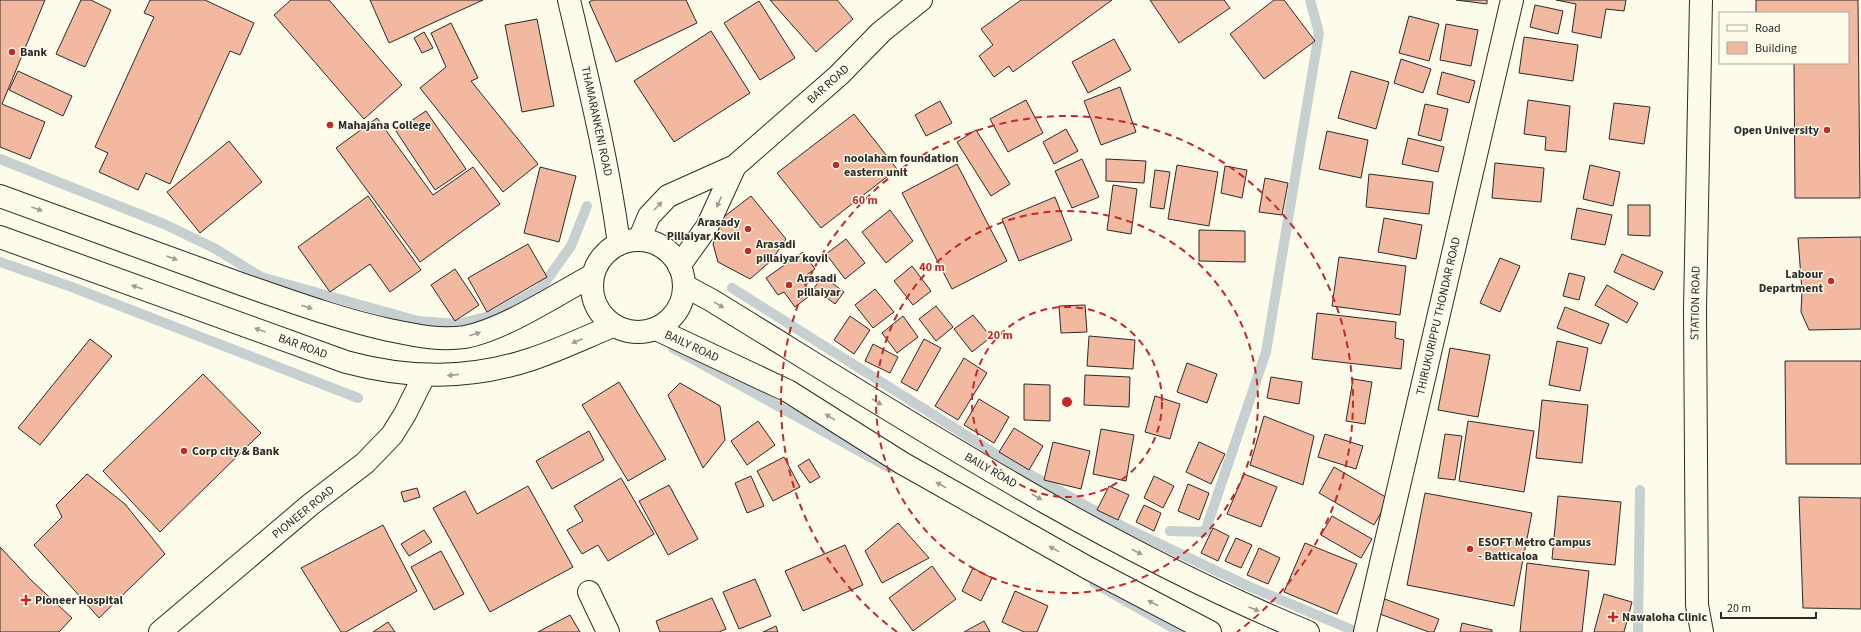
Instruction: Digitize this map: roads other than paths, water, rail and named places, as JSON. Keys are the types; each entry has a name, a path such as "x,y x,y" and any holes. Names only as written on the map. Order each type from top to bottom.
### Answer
{"main road":[{"name":"THAMARANKENI ROAD","path":"569,0 612,189 629,242"},
{"name":"BAR ROAD","path":"629,242 648,216 668,196 735,166 839,75 882,32 921,0"},
{"name":"THIRUKURIPPU THONDAR ROAD","path":"1365,632 1512,0"},
{"name":"STATION ROAD","path":"1701,0 1695,310 1697,605 1702,632"},
{"name":"BAR ROAD","path":"682,276 707,227 735,166"},
{"path":"0,196 303,306 362,324 436,338 464,337 491,329 529,311 593,275"},
{"name":"BAR ROAD","path":"0,237 346,362 373,369 424,376 448,376 470,373 532,360 613,326"},
{"path":"629,242 652,242 663,247 673,255 682,276 681,302 676,313 667,323 656,329 642,332 627,331 613,326 602,316 595,303 592,290 593,275 598,262 607,251 629,242"},
{"name":"BAILY ROAD","path":"682,276 711,300 965,455 1103,534 1232,600 1308,632"},
{"name":"BAILY ROAD","path":"656,329 788,390 902,463 1088,568 1210,632"},
{"name":"PIONEER ROAD","path":"160,632 310,505 365,463 392,435 405,414 424,376"},
{"path":"589,592 608,632"},
{"name":"STATION ROAD","path":"1691,632 1697,605"}],"waterway":[{"path":"1170,531 1205,532 1266,352 1319,33 1310,0"},
{"path":"0,159 164,224 214,248 261,277 418,321 458,324 493,315 541,288 571,246 587,206"},
{"path":"0,262 69,286 358,398"},
{"path":"732,288 1010,463 1124,527 1248,586 1357,632"},
{"path":"673,348 890,468"},
{"path":"1638,632 1640,490"},
{"path":"1094,583 1180,632"}],"place":[{"name":"Bank","path":"12,52"},
{"name":"Mahajana College","path":"330,125"},
{"name":"Open University","path":"1827,130"},
{"name":"noolaham foundation eastern unit","path":"836,165"},
{"name":"Arasady Pillaiyar Kovil","path":"748,229"},
{"name":"Arasadi pillaiyar kovil","path":"748,251"},
{"name":"Labour Department","path":"1831,281"},
{"name":"Arasadi pillaiyar","path":"789,285"},
{"name":"Corp city & Bank","path":"184,451"},
{"name":"ESOFT Metro Campus - Batticaloa","path":"1470,549"},
{"name":"Pioneer Hospital","path":"26,600"},
{"name":"Nawaloha Clinic","path":"1613,617"}]}
